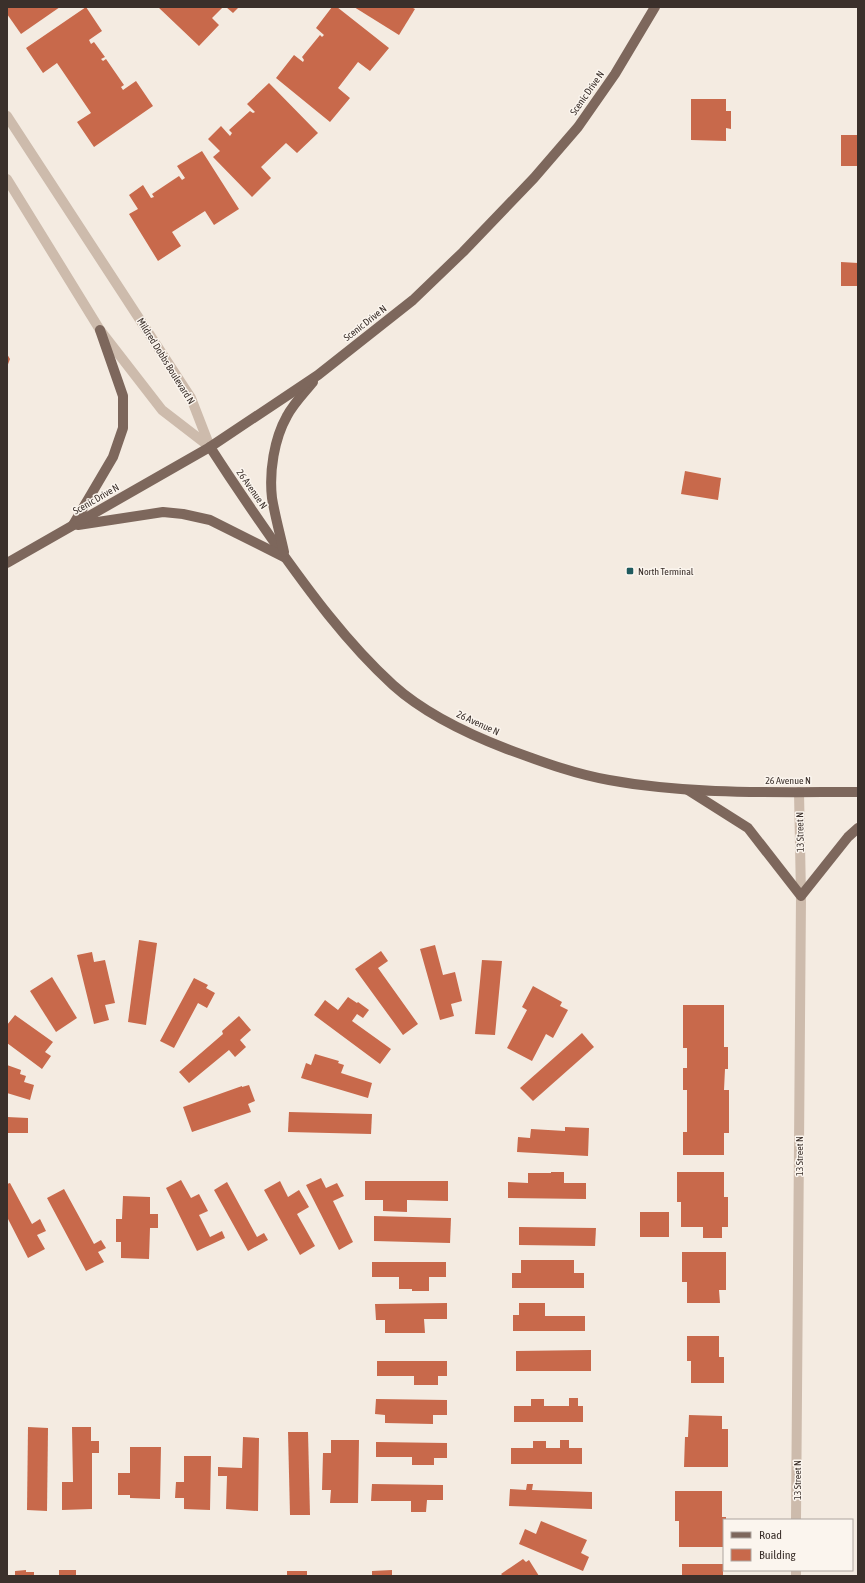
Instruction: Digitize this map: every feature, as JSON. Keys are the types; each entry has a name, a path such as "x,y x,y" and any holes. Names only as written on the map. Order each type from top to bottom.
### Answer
{"main road":[{"name":"Scenic Drive N","path":"7,563 210,447 318,375 413,300 464,252 534,178 578,127 615,74 655,7"},
{"path":"72,526 113,457 120,441 123,428 123,396 100,330"},
{"path":"285,558 272,497 272,472 275,454 287,416 318,375"},
{"name":"26 Avenue N","path":"210,447 285,558 330,618 394,686 435,715 485,741 550,764 607,780 652,787 766,793 858,792"},
{"path":"72,526 163,512 183,514 210,520 285,558"},
{"path":"687,789 748,828 801,896 848,837 858,828"}],"street":[{"name":"Mildred Dobbs Boulevard N","path":"7,116 191,398 210,447"},
{"path":"7,179 100,330 162,410 210,447"},
{"name":"13 Street N","path":"796,1519 801,896 799,792"}],"building":[{"path":"60,7 21,34 7,14 7,8"},
{"path":"86,7 102,31 89,40 91,44 94,42 105,57 101,59 103,61 106,59 124,85 121,87 123,90 136,81 153,106 94,147 77,122 91,113 57,63 43,73 26,48"},
{"path":"158,7 223,7 212,18 219,25 199,46"},
{"path":"226,7 239,7 233,13"},
{"path":"332,7 337,7 389,48 370,71 358,62 338,88 350,98 330,122 276,78 294,55 303,62 304,60 302,57 320,35 322,37 324,35 316,28"},
{"path":"354,7 411,7 415,9 399,35"},
{"path":"269,83 318,133 297,153 286,143 261,167 271,178 252,197 213,157 220,151 208,139 221,126 230,136 232,133 229,130 250,111 253,113 255,112 247,104"},
{"path":"691,99 726,99 726,111 731,111 731,129 726,128 726,141 691,140"},
{"path":"841,135 858,135 858,166 841,166"},
{"path":"202,151 239,209 214,225 205,211 172,232 181,246 158,261 129,214 138,209 129,195 143,185 151,198 154,197 152,194 179,176 182,180 185,178 177,166"},
{"path":"841,262 858,263 858,286 841,286"},
{"path":"7,354 10,359 7,367"},
{"path":"685,471 721,478 718,500 681,494"},
{"path":"139,940 157,943 146,1025 128,1022"},
{"path":"435,945 443,975 455,972 462,1001 451,1004 454,1016 440,1020 420,949"},
{"path":"381,951 388,961 378,968 418,1024 403,1035 355,969"},
{"path":"92,952 94,962 105,960 115,1003 105,1005 109,1020 94,1024 77,955"},
{"path":"482,960 502,961 495,1035 475,1034"},
{"path":"52,977 77,1018 56,1032 30,991"},
{"path":"194,978 208,985 206,988 215,993 207,1008 198,1003 174,1048 160,1041"},
{"path":"533,986 562,1002 560,1006 568,1010 553,1038 546,1034 532,1061 507,1048 527,1010 522,1007"},
{"path":"348,997 369,1010 363,1018 357,1014 352,1021 391,1049 380,1064 314,1015 325,1000 338,1010"},
{"path":"683,1005 724,1005 724,1047 728,1047 728,1069 725,1069 724,1090 729,1090 729,1133 724,1133 724,1155 683,1155 683,1132 687,1132 687,1090 683,1090 683,1068 687,1068 687,1048 683,1048"},
{"path":"15,1015 53,1042 45,1052 51,1056 42,1069 7,1043 7,1025"},
{"path":"239,1016 251,1030 240,1040 246,1047 235,1057 229,1050 189,1083 179,1072 223,1034 222,1031"},
{"path":"582,1033 594,1047 533,1101 520,1088"},
{"path":"315,1054 339,1061 338,1063 344,1065 341,1073 372,1083 368,1098 301,1078 306,1063 311,1065"},
{"path":"7,1065 21,1070 20,1074 26,1076 24,1082 34,1085 30,1100 7,1093"},
{"path":"249,1085 255,1101 248,1104 251,1112 192,1132 183,1107 242,1086"},
{"path":"289,1112 372,1114 371,1134 288,1132"},
{"path":"7,1117 28,1118 28,1133 7,1133"},
{"path":"565,1127 589,1128 588,1156 517,1152 518,1137 530,1138 531,1129 565,1131"},
{"path":"564,1172 564,1183 586,1183 586,1199 508,1198 508,1182 528,1183 528,1173"},
{"path":"677,1172 724,1172 724,1197 728,1197 728,1227 722,1227 722,1238 703,1238 703,1227 681,1227 681,1202 677,1202"},
{"path":"321,1178 326,1188 337,1183 344,1196 333,1201 353,1242 339,1250 306,1185"},
{"path":"181,1180 191,1198 199,1194 208,1211 199,1215 210,1237 222,1231 225,1238 197,1251 166,1188"},
{"path":"280,1181 288,1197 299,1190 309,1207 297,1214 315,1246 300,1255 264,1190"},
{"path":"365,1181 448,1181 448,1201 407,1200 407,1212 383,1211 383,1200 365,1200"},
{"path":"227,1182 257,1237 264,1233 268,1240 248,1251 214,1190"},
{"path":"10,1183 32,1224 40,1219 46,1231 37,1235 45,1249 28,1258 7,1217 7,1184"},
{"path":"64,1189 94,1244 101,1240 106,1248 98,1252 104,1262 86,1271 47,1198"},
{"path":"123,1196 150,1197 150,1214 158,1214 158,1228 150,1228 149,1259 121,1258 121,1242 116,1242 116,1219 122,1219"},
{"path":"640,1212 669,1212 669,1237 640,1237"},
{"path":"374,1216 451,1218 450,1243 374,1241"},
{"path":"519,1227 596,1228 595,1246 519,1245"},
{"path":"682,1252 726,1252 726,1290 719,1290 720,1303 687,1303 687,1282 682,1282"},
{"path":"521,1260 574,1260 574,1273 584,1273 584,1288 512,1288 512,1273 521,1273"},
{"path":"372,1262 446,1262 446,1277 429,1277 429,1291 399,1289 399,1277 372,1277"},
{"path":"447,1303 447,1319 424,1319 425,1333 385,1333 385,1320 376,1320 375,1304"},
{"path":"519,1303 545,1303 545,1316 585,1316 585,1331 513,1331 513,1315 519,1315"},
{"path":"687,1336 719,1336 719,1357 724,1357 724,1383 691,1383 691,1361 687,1361"},
{"path":"591,1350 591,1371 516,1371 516,1351"},
{"path":"377,1361 447,1361 447,1376 438,1376 438,1385 414,1385 414,1376 377,1376"},
{"path":"569,1398 578,1398 578,1406 583,1406 583,1422 514,1422 514,1406 531,1406 531,1399 544,1399 544,1406 569,1406"},
{"path":"376,1399 447,1400 447,1415 433,1415 433,1424 385,1423 385,1415 375,1414"},
{"path":"689,1415 722,1416 722,1429 728,1429 728,1467 684,1467 685,1437 688,1437"},
{"path":"28,1427 48,1428 47,1511 27,1510"},
{"path":"72,1427 91,1427 91,1441 99,1441 99,1453 92,1453 92,1509 62,1510 62,1482 73,1482"},
{"path":"288,1432 308,1432 310,1515 290,1515"},
{"path":"243,1437 259,1438 258,1511 226,1509 227,1476 218,1476 218,1467 242,1468"},
{"path":"331,1440 359,1440 358,1503 330,1503 331,1490 322,1490 323,1453 331,1453"},
{"path":"560,1440 569,1440 569,1448 582,1448 582,1464 511,1464 511,1448 533,1448 533,1441 546,1441 546,1448 560,1448"},
{"path":"376,1442 447,1443 447,1458 434,1458 434,1465 412,1465 412,1457 376,1457"},
{"path":"130,1447 161,1447 160,1499 130,1498 130,1495 118,1495 118,1473 130,1473"},
{"path":"184,1456 211,1456 210,1510 184,1509 184,1498 175,1498 176,1482 184,1482"},
{"path":"372,1484 443,1485 443,1500 427,1500 426,1512 411,1512 411,1501 371,1501"},
{"path":"527,1484 533,1484 532,1490 592,1492 592,1509 509,1506 510,1489 526,1490"},
{"path":"675,1491 722,1491 722,1517 726,1517 726,1519 723,1519 723,1547 679,1547 679,1521 675,1521"},
{"path":"541,1521 587,1540 581,1553 589,1557 583,1571 519,1544 525,1529 536,1534"},
{"path":"523,1559 526,1562 529,1560 539,1576 503,1576 501,1574"},
{"path":"682,1564 723,1564 723,1576 682,1576"},
{"path":"26,1570 26,1572 34,1572 34,1576 15,1576 15,1571"},
{"path":"59,1570 76,1570 76,1576 59,1576"},
{"path":"392,1570 392,1576 372,1576 372,1571"},
{"path":"287,1571 307,1571 307,1576 287,1576"}],"place":[{"name":"North Terminal","path":"630,571"}]}
